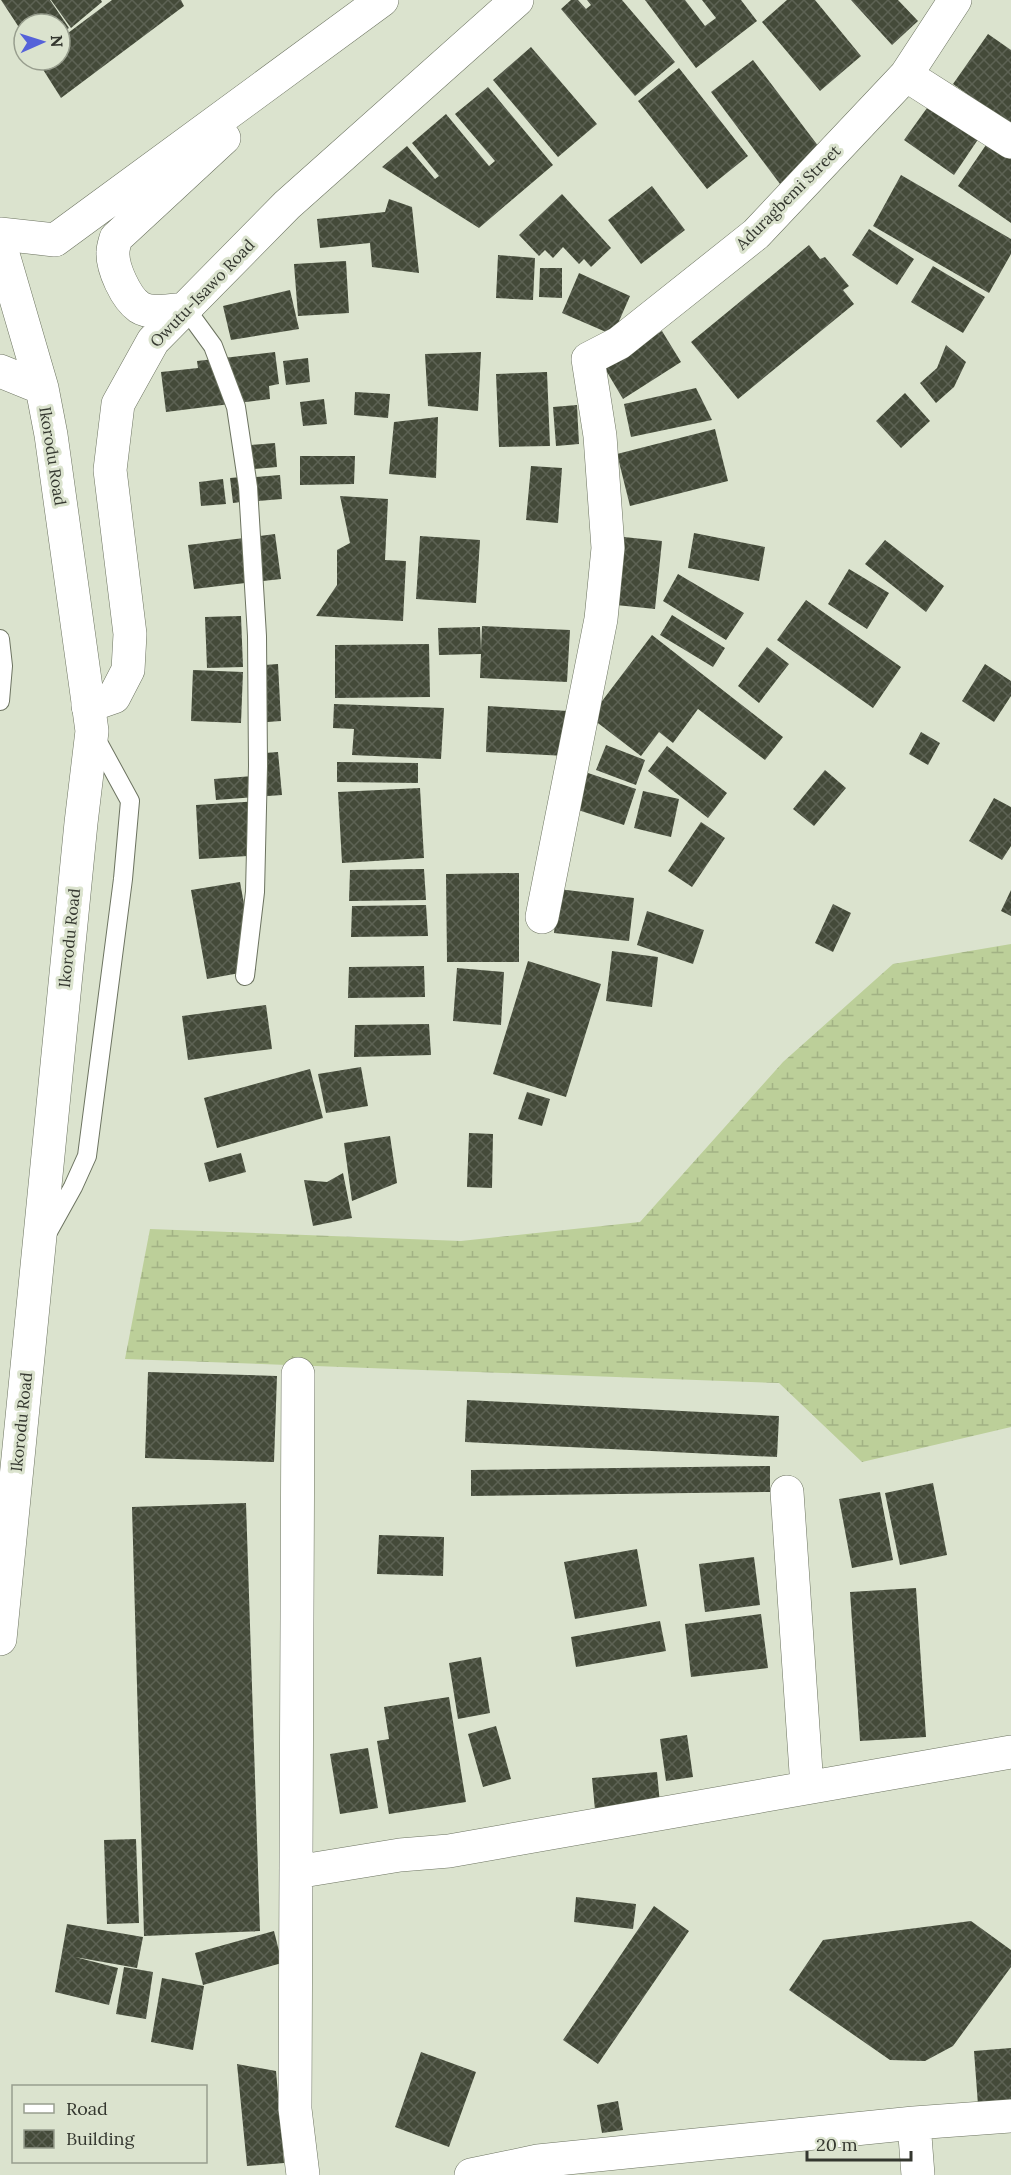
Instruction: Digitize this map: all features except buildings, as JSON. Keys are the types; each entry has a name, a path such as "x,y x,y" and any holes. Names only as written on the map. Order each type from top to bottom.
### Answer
{"main road":[{"path":"0,234 55,240 382,0"},
{"name":"Owutu-Isawo Road","path":"90,718 114,698 128,670 130,634 110,470 118,404 153,341 287,205 517,0"},
{"name":"Aduragbemi Street","path":"542,916 601,620 608,548 600,436 588,359 619,343 756,234 906,75 955,0"},
{"path":"186,309 156,312 140,307 123,288 116,269 113,252 116,238 340,31"},
{"path":"906,75 1011,142"},
{"name":"Ikorodu Road","path":"0,244 42,388 51,435 90,718 0,1639"},
{"path":"0,370 42,388"},
{"path":"298,1374 295,2109 303,2175"},
{"path":"788,1492 807,1787"},
{"path":"296,1872 400,1855 449,1851 1011,1752"},
{"path":"471,2175 914,2123 1011,2116"},
{"path":"914,2123 918,2175"}],"lane":[{"path":"186,309 213,346 236,407 248,487 257,636 258,766 255,892 245,976"},
{"path":"0,639 3,666 0,701"},
{"path":"38,1250 73,1187 87,1156 123,879 130,801 90,718"}],"green space":[{"path":"1011,944 1011,1427 862,1462 779,1383 125,1359 150,1229 461,1241 640,1222 783,1062 893,964"}]}
